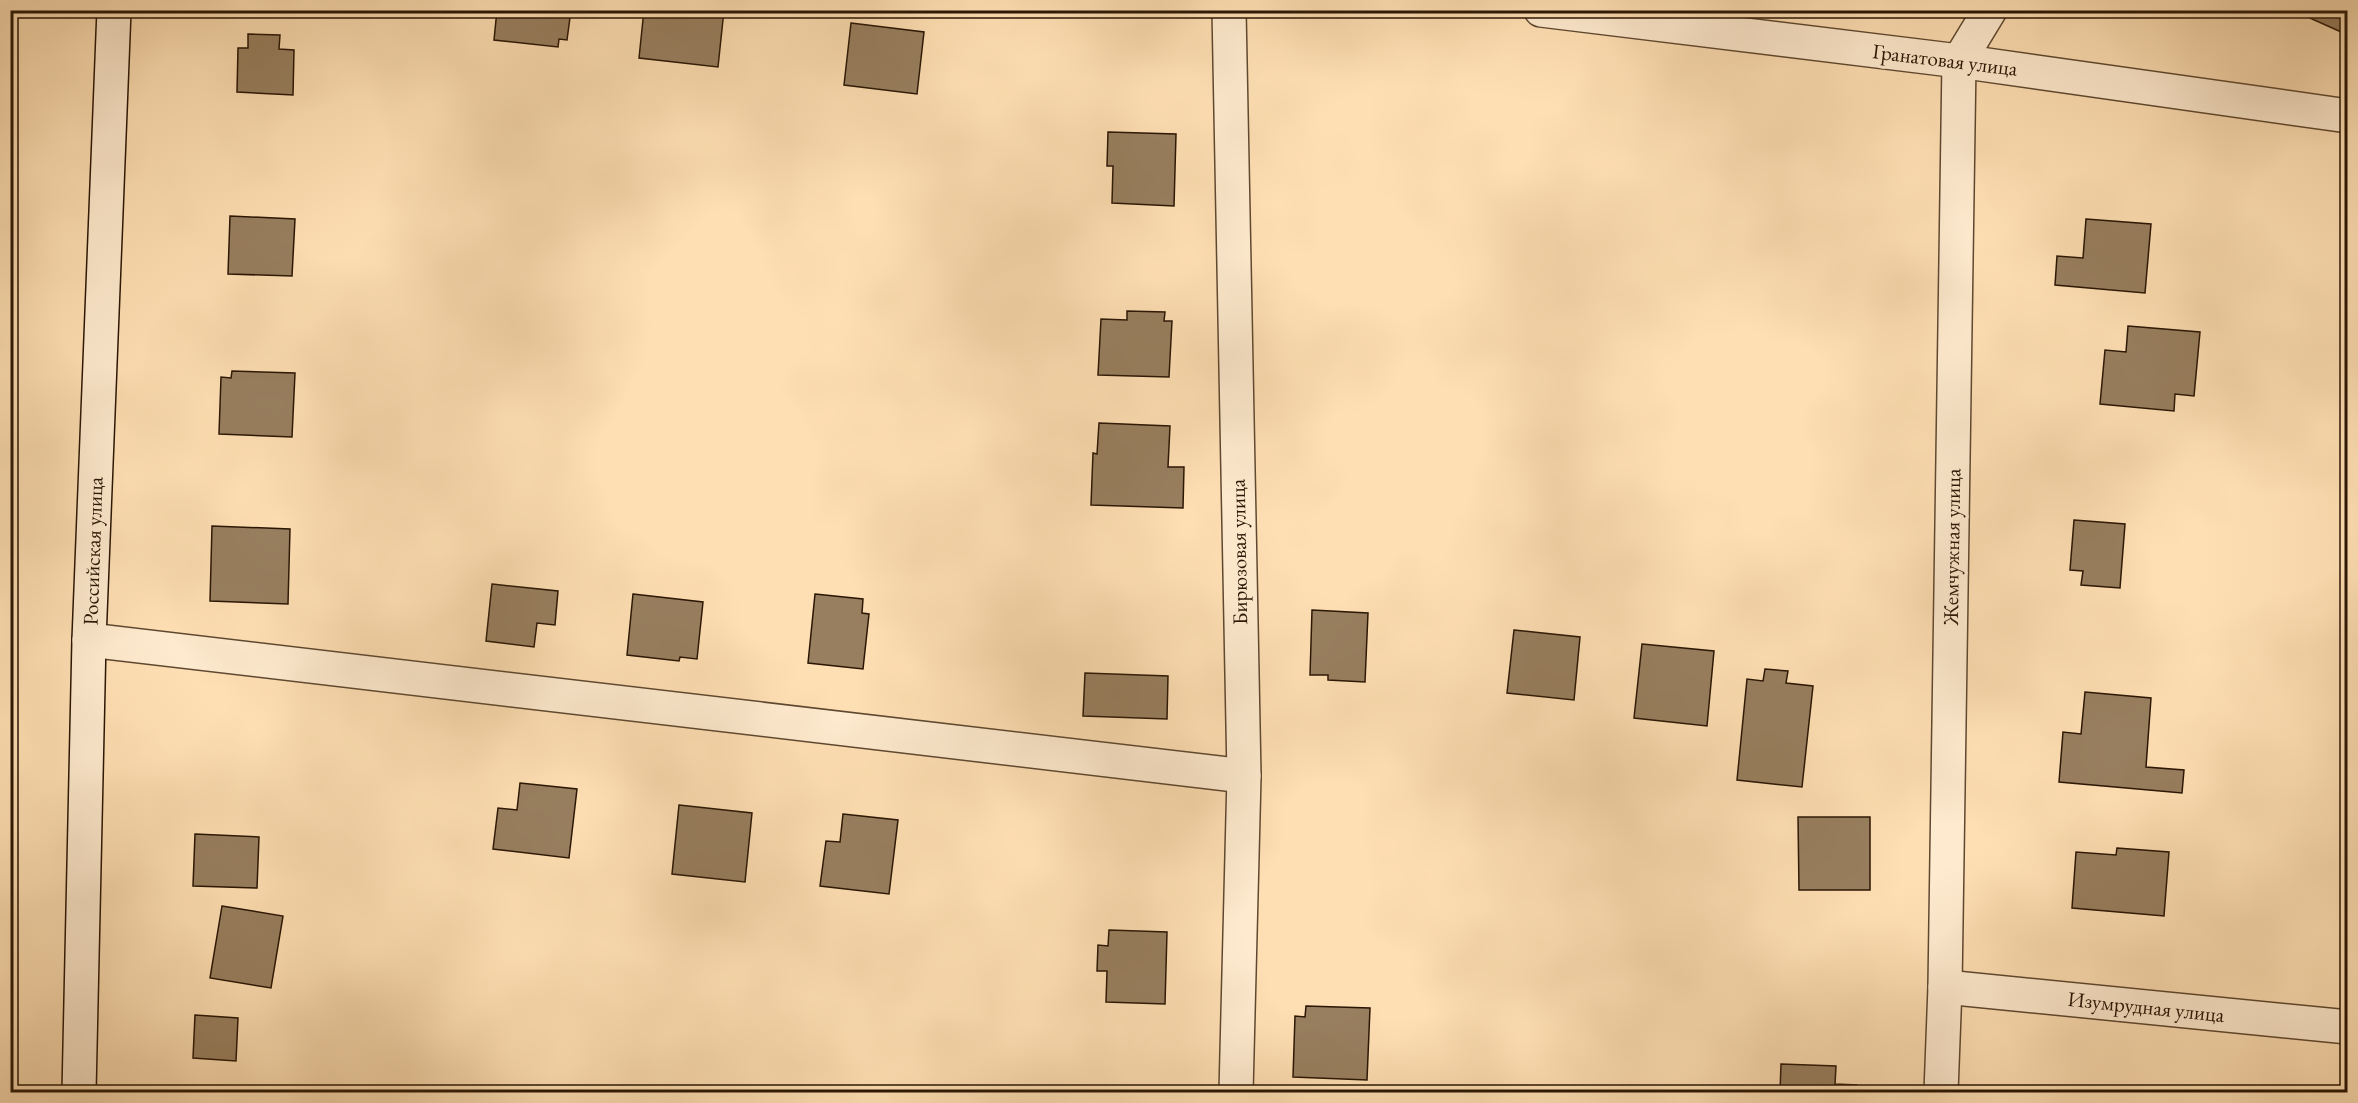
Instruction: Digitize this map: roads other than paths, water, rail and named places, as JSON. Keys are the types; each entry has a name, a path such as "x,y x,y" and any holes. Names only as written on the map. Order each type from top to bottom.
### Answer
{"street":[{"name":"Российская улица","path":"79,1092 89,640 114,10"},
{"name":"Бирюзовая улица","path":"1229,10 1244,776 1236,1092"},
{"name":"Гранатовая улица","path":"1542,10 1959,61 2348,116"},
{"path":"1959,61 1990,10"},
{"name":"Жемчужная улица","path":"1941,1092 1945,987 1959,61"},
{"path":"89,640 1244,776"},
{"name":"Изумрудная улица","path":"1945,987 2348,1027"}]}
